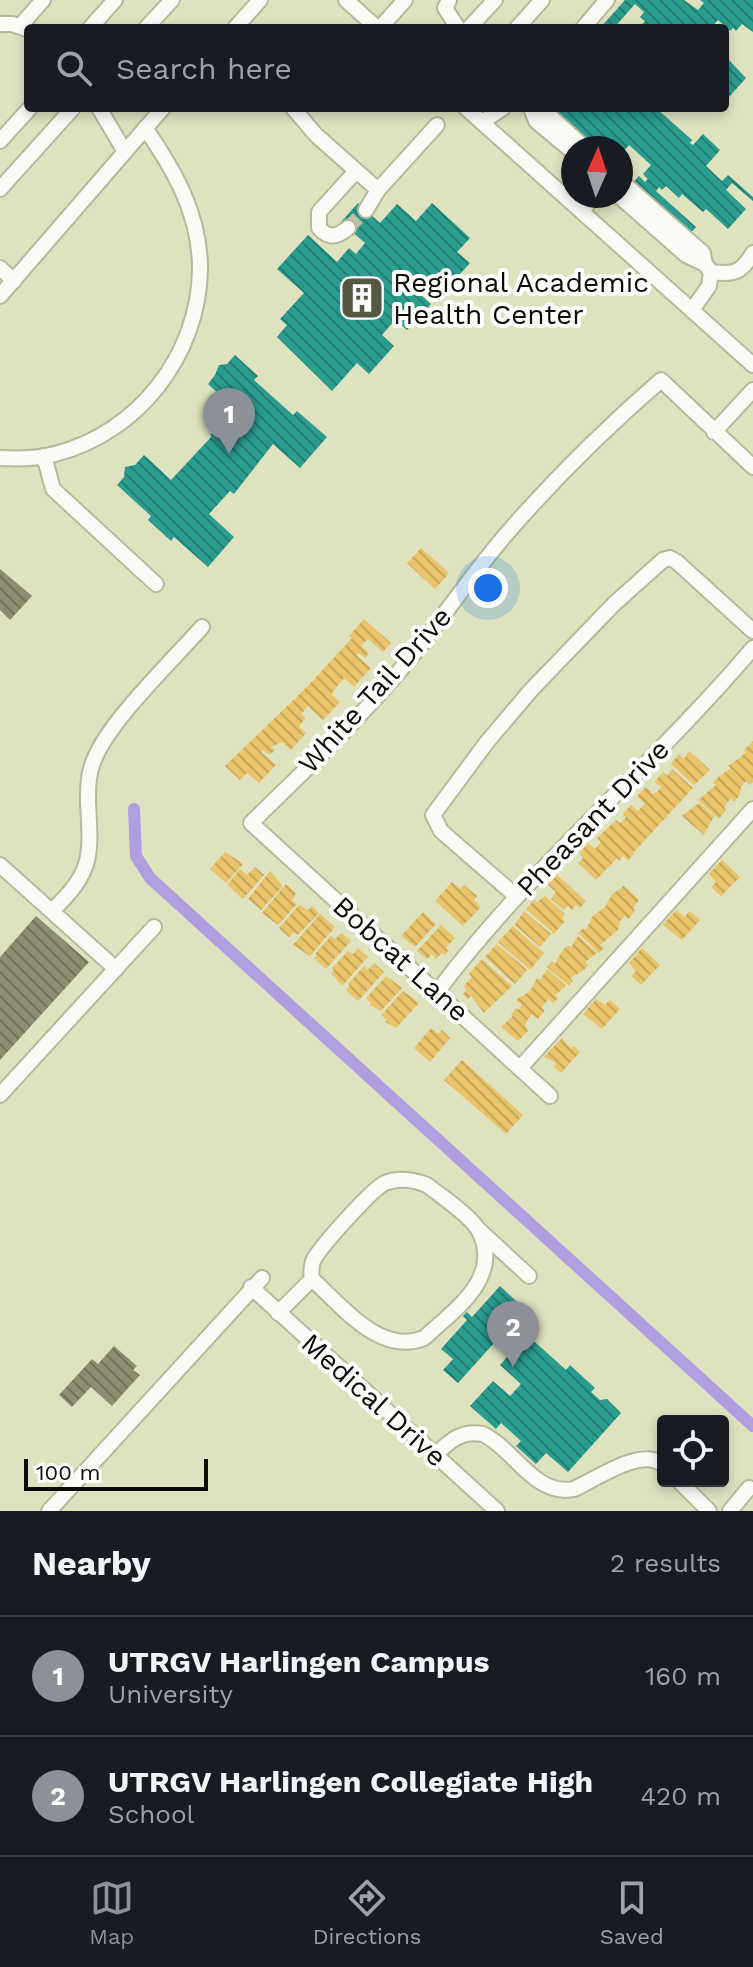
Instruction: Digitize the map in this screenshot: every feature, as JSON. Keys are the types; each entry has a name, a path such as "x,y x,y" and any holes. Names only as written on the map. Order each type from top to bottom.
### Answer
{"street":[{"path":"27,24 43,0"},
{"path":"94,24 115,0"},
{"path":"150,24 172,0"},
{"path":"239,24 260,0"},
{"path":"346,0 374,24"},
{"path":"383,24 405,0"},
{"path":"449,0 445,8 455,24"},
{"path":"473,24 495,0"},
{"path":"521,24 542,0"},
{"path":"586,24 607,0"},
{"path":"0,24 24,28"},
{"path":"0,141 26,112"},
{"path":"0,189 69,112"},
{"path":"101,112 125,152"},
{"path":"0,296 125,152 155,112"},
{"path":"296,112 316,135 378,190"},
{"path":"471,112 753,365"},
{"path":"482,122 497,112"},
{"path":"533,112 536,121 561,142"},
{"path":"545,112 572,136"},
{"path":"366,210 378,190 437,125"},
{"path":"0,458 44,456 91,441 136,411 153,394 171,369 187,336 198,296 200,268 190,210 178,178 145,128"},
{"path":"348,228 338,236 331,236 319,228 317,220 319,212 356,171"},
{"path":"633,192 703,253 709,286 692,310"},
{"path":"633,208 686,255 708,268 730,274 745,267 753,253"},
{"path":"0,268 14,281"},
{"name":"White Tail Drive","path":"251,823 369,704 411,656 509,531 596,438 661,380 714,432"},
{"path":"753,390 714,432 753,467"},
{"path":"44,456 53,489 156,584"},
{"path":"516,896 441,831 433,815 523,699 604,614 663,560 670,558 677,562 753,631"},
{"path":"52,911 75,889 85,871 90,852 88,781 100,746 202,627"},
{"name":"Pheasant Drive","path":"437,992 516,896 679,730 753,648"},
{"path":"520,1068 753,809"},
{"name":"Bobcat Lane","path":"251,823 550,1096"},
{"path":"0,865 116,969"},
{"path":"0,1095 154,927"},
{"path":"278,1313 312,1279 314,1260 375,1188 384,1183 407,1180 427,1185 529,1276"},
{"path":"312,1279 372,1332 393,1341 415,1342 424,1338 474,1290 482,1276 485,1255 478,1229"},
{"name":"Medical Drive","path":"49,1511 256,1282 278,1313 497,1511"},
{"path":"435,1455 459,1435 470,1432 483,1434 546,1486 563,1491 574,1489 637,1459 648,1457 657,1462"},
{"path":"685,1487 709,1511"},
{"path":"730,1511 749,1488"}],"building: Homes":[{"path":"421,548 449,573 435,589 407,563"},
{"path":"364,619 391,643 383,652 368,639 361,646 369,653 365,658 359,653 356,655 371,668 354,687 344,678 331,694 340,702 323,720 308,706 301,714 306,718 299,726 306,733 291,750 282,742 271,747 275,750 270,755 263,750 261,752 276,765 259,783 247,773 240,780 225,766 306,688 352,638 349,636"},
{"path":"753,741 753,782 750,785 746,781 734,802 731,798 726,804 726,810 719,819 698,800 716,785 713,783 719,776 730,769 741,779 728,766 746,752 744,750"},
{"path":"689,751 710,770 694,785 671,764 679,754 684,759"},
{"path":"672,769 693,788 628,861 623,856 619,861 617,858 596,880 578,863 583,858 579,853 588,843 595,849 601,842 597,838 616,820 620,823 631,805 638,811 645,804 637,796 646,787 653,794 657,792 661,787 654,782 663,772 667,776"},
{"path":"699,803 714,816 704,835 682,816"},
{"path":"225,852 243,864 226,883 210,869"},
{"path":"722,860 740,877 721,896 711,887 716,882 709,874"},
{"path":"255,867 264,875 243,899 227,885 240,869 247,875"},
{"path":"270,871 283,886 261,910 248,899"},
{"path":"557,875 586,901 580,908 576,905 572,910 568,906 564,910 551,899 556,892 548,885"},
{"path":"452,882 460,889 464,885 477,896 474,900 481,907 463,926 435,901"},
{"path":"286,884 296,893 292,901 297,904 278,925 262,913"},
{"path":"624,886 639,900 633,914 628,919 625,916 618,930 600,945 604,948 599,953 578,933 583,928 586,930 592,917 605,907 612,894"},
{"path":"545,896 565,914 562,918 565,921 554,934 526,909 534,900 537,902"},
{"path":"299,905 308,910 312,906 319,913 298,935 294,932 289,937 279,928"},
{"path":"676,910 685,917 689,911 700,920 682,940 663,925"},
{"path":"524,911 551,934 540,947 515,925"},
{"path":"423,912 436,924 415,947 401,936"},
{"path":"320,914 335,927 310,956 293,945"},
{"path":"441,925 455,938 444,955 442,953 436,959 432,954 427,959 417,951"},
{"path":"513,926 544,953 530,970 498,942"},
{"path":"341,933 351,941 326,969 314,958 315,954 331,936 335,939"},
{"path":"578,936 597,953 585,962 588,965 584,970 570,978 573,981 569,986 547,967 552,961 555,964 562,951 568,945 571,947"},
{"path":"497,944 527,970 515,984 485,957"},
{"path":"358,948 368,957 342,986 331,973 332,968 348,951 353,954"},
{"path":"642,948 660,965 641,985 631,976 636,971 629,963"},
{"path":"482,959 512,986 484,1013 471,996 468,999 463,994 467,990 464,986 472,977 469,974"},
{"path":"374,963 384,972 358,1001 346,990 350,986 348,984 364,966 368,970"},
{"path":"547,969 566,986 555,995 558,998 553,1003 549,999 544,1004 542,1008 545,1010 538,1019 532,1014 525,1025 528,1031 518,1041 501,1027 522,1005 516,1000 530,991 537,978 540,980"},
{"path":"386,976 402,988 381,1011 370,1005 366,998"},
{"path":"403,991 419,1003 396,1028 385,1022 387,1020 381,1015"},
{"path":"596,999 605,1005 610,1000 620,1009 602,1029 583,1014"},
{"path":"431,1028 438,1034 442,1030 450,1038 430,1062 414,1048"},
{"path":"562,1038 571,1049 574,1046 580,1052 561,1073 554,1067 556,1063 544,1057"},
{"path":"462,1060 523,1115 506,1134 444,1080"}],"building: Schools":[{"path":"625,0 684,0 698,10 704,3 700,0 753,0 753,32 742,24 736,31 733,28 730,31 729,24 718,20 714,24 642,24 645,21 640,17 644,12 635,4 618,24 604,24"},
{"path":"729,60 746,78 729,97"},
{"path":"553,112 660,112 692,140 690,143 693,145 703,134 720,150 706,166 722,181 728,175 753,197 753,201 732,183 726,190 746,209 728,229 706,209 703,212 682,194 679,198 666,186 662,190 659,187 656,191 696,227 689,235 633,185 639,176 645,182 648,179 643,174 651,165 633,149 633,136 580,136"},
{"name":"Regional Academic Health Center","path":"358,203 380,223 397,204 416,221 432,203 470,238 457,252 470,263 445,291 432,279 419,293 431,304 407,330 395,320 382,335 394,346 369,374 357,363 332,391 277,337 287,325 280,319 304,293 277,269 308,235 337,262 349,248 356,254 365,243 341,222"},
{"path":"235,355 258,376 254,380 293,415 297,411 327,437 300,468 273,444 234,494 230,491 209,514 234,537 208,567 174,537 171,541 148,520 151,516 117,485 124,477 125,467 135,465 144,455 171,480 212,436 235,409 208,384 219,365 227,364"},
{"path":"500,1286 526,1310 509,1328 522,1339 526,1334 566,1370 570,1365 595,1388 591,1392 600,1400 607,1399 621,1413 568,1472 546,1453 536,1464 516,1446 521,1441 501,1423 496,1429 470,1406 493,1381 510,1396 521,1384 500,1365 509,1355 495,1342 458,1383 443,1370 453,1359 441,1349 467,1320 463,1316 467,1312 472,1317"}],"building: Other":[{"path":"0,569 32,596 10,620 0,610"},
{"path":"36,916 89,962 0,1060 0,957"},
{"path":"114,1346 137,1366 133,1370 140,1375 112,1406 91,1387 72,1407 59,1395 92,1359 98,1364"}],"waterway":[{"path":"134,809 136,856 150,878 753,1426"}],"tunnel":[{"path":"348,228 366,210"}],"place":[{"name":"Regional Academic Health Center","path":"362,298"},
{"name":"UTRGV Harlingen Campus","path":"229,454"},
{"name":"UTRGV Harlingen Collegiate High","path":"513,1367"}]}
